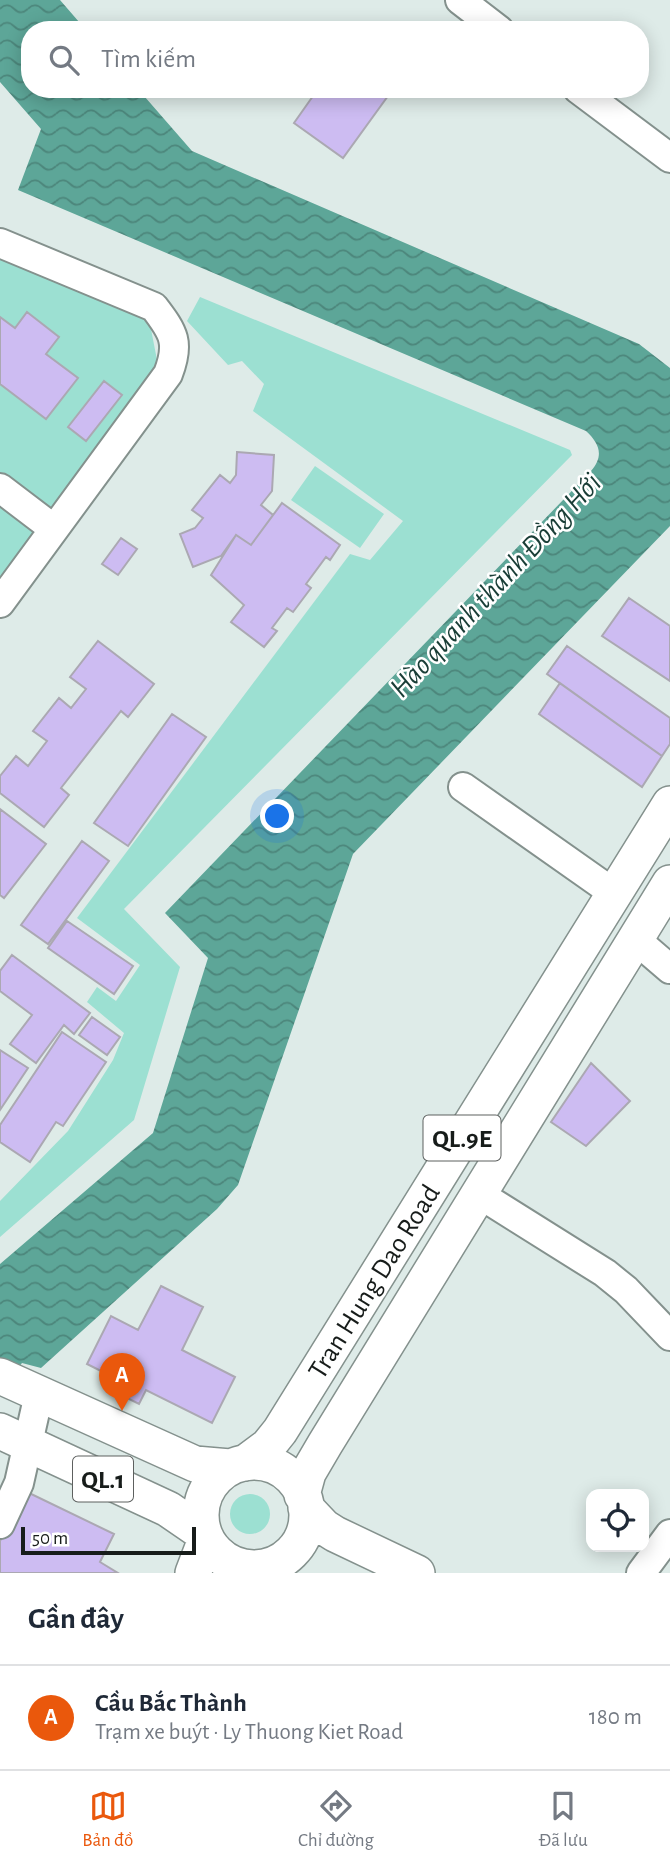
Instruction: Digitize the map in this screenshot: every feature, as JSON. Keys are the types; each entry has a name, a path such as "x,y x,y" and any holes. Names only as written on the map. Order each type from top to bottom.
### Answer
{"main road":[{"name":"Tran Hung Dao Road","path":"237,1465 268,1446 280,1431 670,804"},
{"name":"Tran Hung Dao Road","path":"304,1501 308,1473 325,1444 670,883"},
{"path":"615,894 640,931"},
{"name":"QL.1","path":"19,1385 195,1464 265,1463 282,1470 295,1482 304,1501 324,1527 417,1573"},
{"name":"QL.1","path":"14,1438 168,1509 205,1536 221,1557 234,1565 304,1573"},
{"path":"193,1573 205,1536 201,1510 208,1488 237,1465"},
{"path":"259,1569 281,1560 295,1548 304,1533 304,1501"}],"street":[{"path":"590,98 670,158"},
{"path":"0,243 154,307 174,339 176,352 168,374 0,603"},
{"path":"0,488 54,529"},
{"path":"463,787 615,894"},
{"path":"640,931 670,969"},
{"path":"479,1194 605,1273 667,1326"},
{"path":"0,1524 19,1483 14,1438 19,1385"},
{"path":"641,1573 670,1534"}],"shaded area":[{"path":"0,254 139,305 150,324 158,365 0,582"},
{"path":"200,297 570,450 572,455 124,909 180,967 134,1120 0,1237 0,1201 68,1131 113,1060 124,1033 87,1002 97,987 116,1001 140,965 77,918 350,554 370,560 403,521 253,411 264,384 242,361 228,365 187,321"},
{"path":"315,466 384,514 360,548 291,500"},
{"path":"250,1494 264,1500 270,1514 264,1528 250,1534 236,1528 230,1514 236,1500"}],"water":[{"name":"Hào quanh thành Đồng Hới","path":"0,0 60,0 78,21 21,21 21,98 146,98 192,151 639,344 670,368 670,526 353,854 238,1185 217,1209 41,1368 22,1363 0,1391 0,1264 153,1133 208,958 165,913 591,471 598,460 599,450 586,431 18,190 41,129 0,82"}],"building":[{"path":"312,98 386,98 343,158 294,123"},
{"path":"27,312 59,337 46,354 78,378 46,419 0,384 0,317 15,328"},
{"path":"104,381 122,395 86,441 68,427"},
{"path":"237,452 274,455 272,491 261,505 273,515 251,545 236,535 221,556 193,567 180,534 195,528 203,518 192,510 220,475 230,483 236,475"},
{"path":"282,503 340,545 330,560 326,557 306,584 311,588 293,612 287,608 272,628 277,631 264,647 231,622 244,605 211,575 236,535 251,545"},
{"path":"121,538 137,549 118,575 102,564"},
{"path":"629,598 670,626 670,681 602,636"},
{"path":"98,641 154,684 128,717 121,711 61,788 69,795 44,827 0,793 0,776 16,756 28,766 47,741 33,731 59,698 71,708 86,689 70,677"},
{"path":"567,646 670,718 670,744 662,756 547,674"},
{"path":"560,683 662,756 642,787 539,714"},
{"path":"172,714 206,737 128,846 94,823"},
{"path":"0,809 46,844 4,898 0,895"},
{"path":"82,841 109,861 48,944 21,925"},
{"path":"67,921 133,966 114,994 48,948"},
{"path":"12,955 90,1013 74,1034 64,1025 36,1063 10,1044 32,1015 0,991 0,971"},
{"path":"92,1017 120,1037 107,1055 79,1035"},
{"path":"62,1032 106,1062 63,1126 56,1122 30,1162 0,1142 0,1125"},
{"path":"0,1050 28,1068 0,1110"},
{"path":"591,1063 630,1101 586,1146 551,1122"},
{"path":"161,1286 203,1307 182,1350 235,1377 212,1423 146,1390 139,1404 109,1389 115,1378 87,1364 111,1316 138,1330"},
{"path":"25,1491 114,1534 100,1562 118,1573 0,1573 0,1541"}],"place":[{"name":"Cầu Bắc Thành","path":"122,1411"}]}
